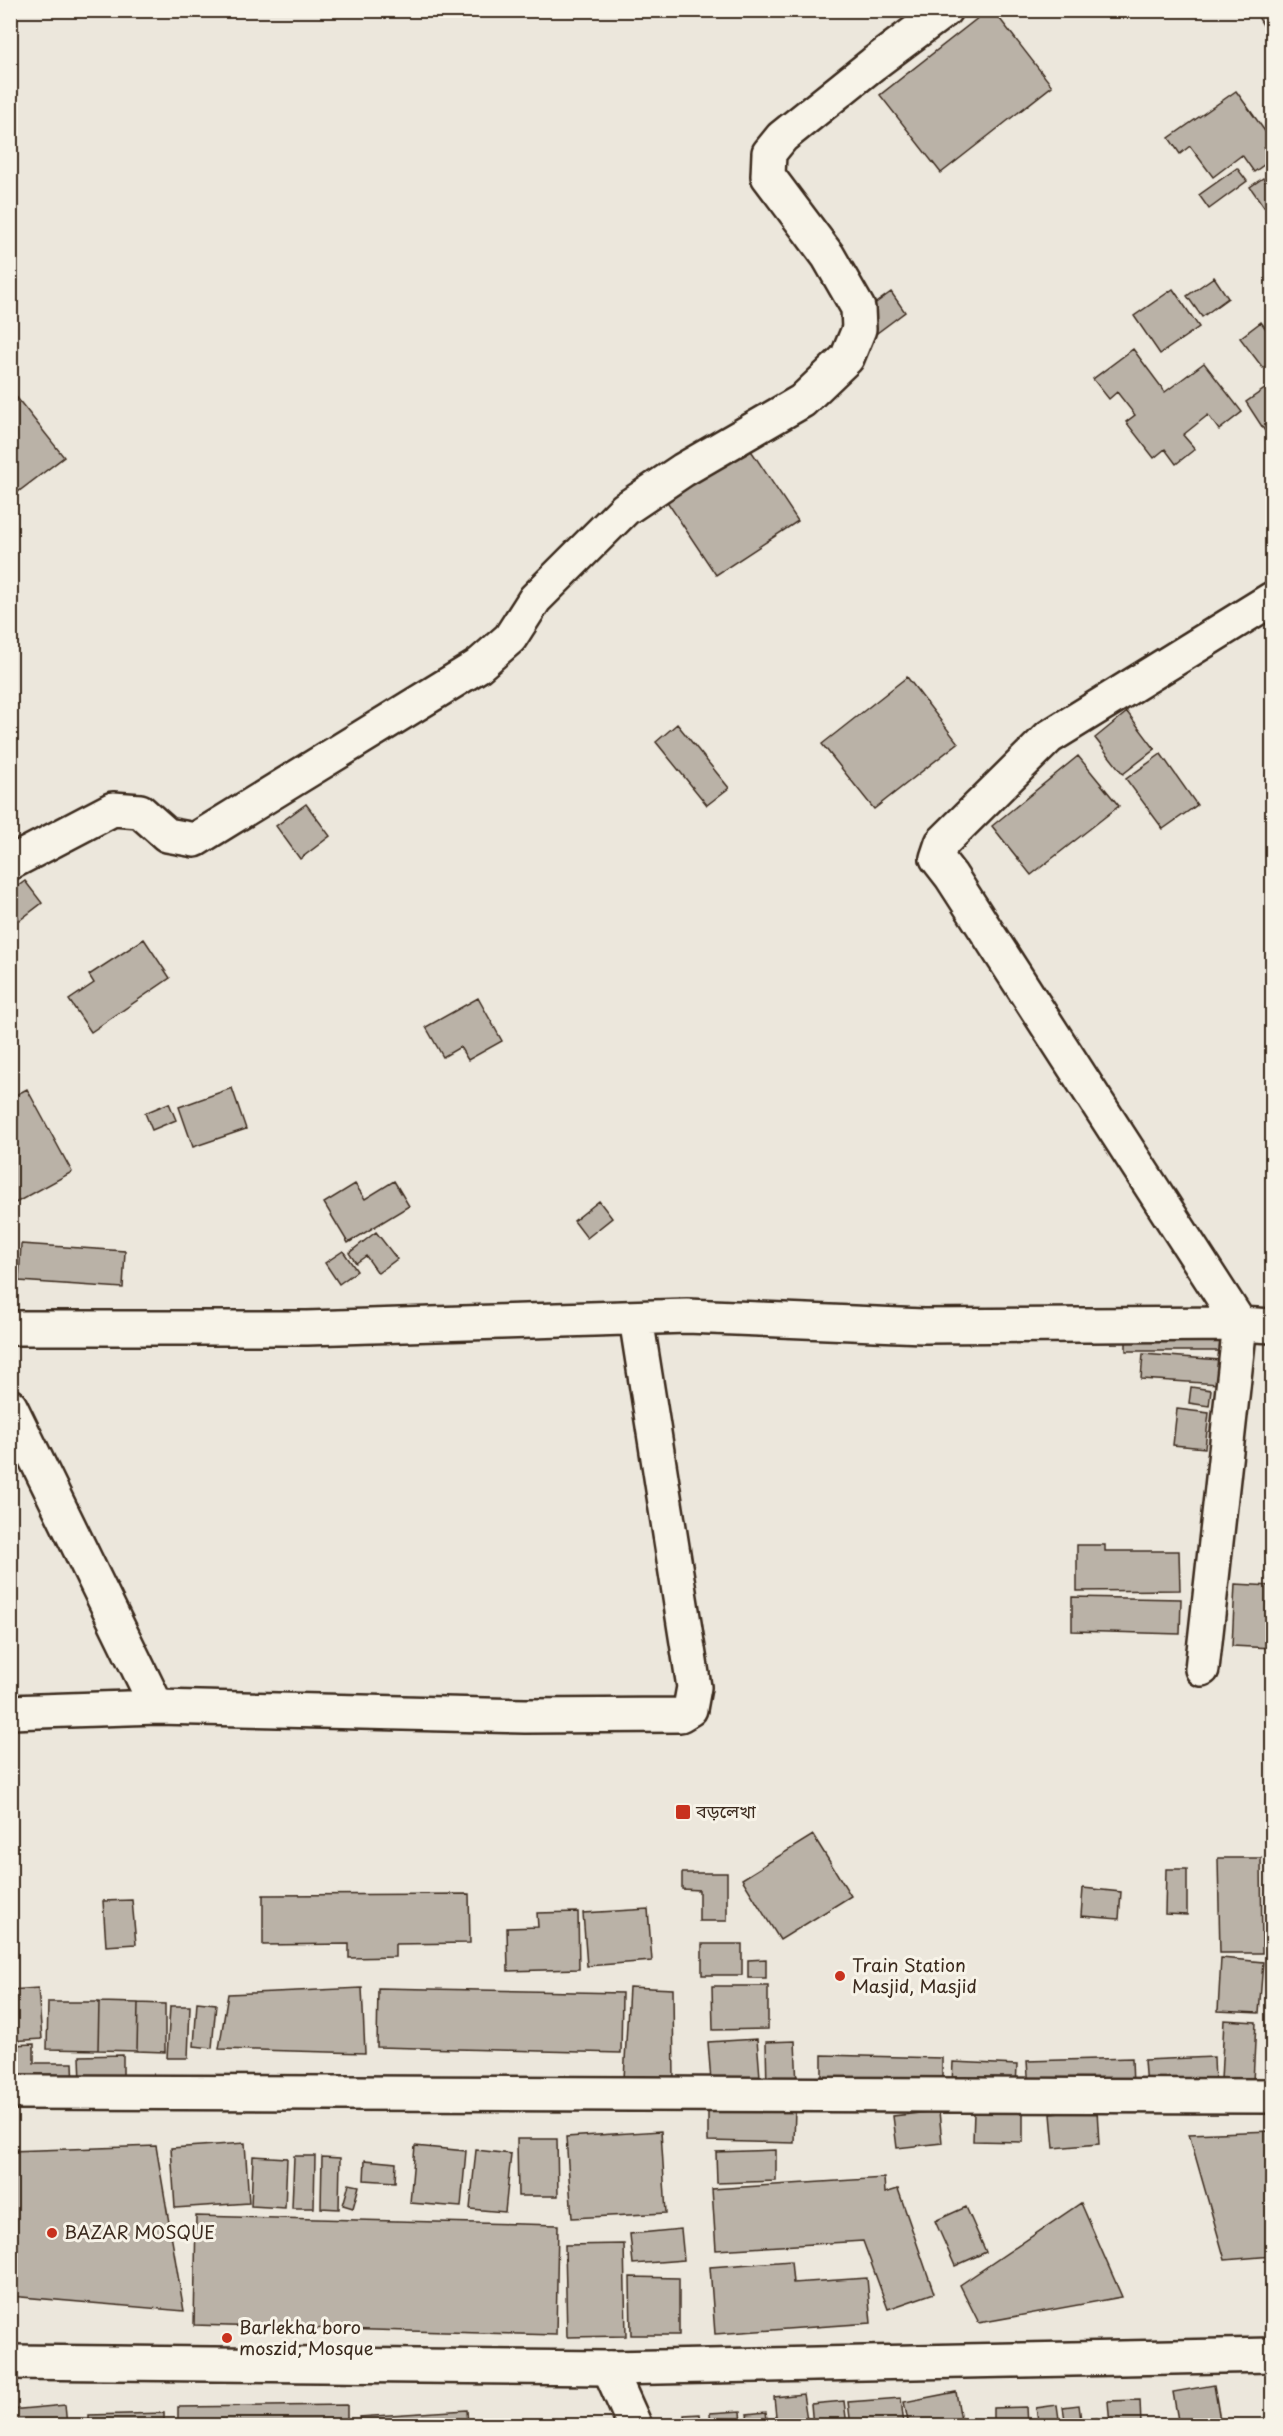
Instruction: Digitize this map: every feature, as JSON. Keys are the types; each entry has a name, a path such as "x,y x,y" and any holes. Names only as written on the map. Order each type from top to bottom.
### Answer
{"street":[{"path":"10,863 113,809 140,811 167,835 195,840 442,686 478,666 510,638 535,599 625,509 683,470 802,401 847,358 859,329 858,308 828,256 768,176 770,153 782,137 945,10"},
{"path":"1202,1669 1240,1324 951,876 937,858 942,843 1049,737 1272,599"},
{"path":"10,1328 307,1328 687,1316 922,1326 1240,1324 1272,1326"},
{"path":"10,1712 156,1707 525,1716 680,1715 690,1709 694,1687 636,1318"},
{"path":"10,1406 156,1707"},
{"path":"10,2092 1272,2096"},
{"path":"10,2362 609,2368 1272,2355"},
{"path":"609,2368 635,2426"}],"building":[{"path":"988,10 993,10 1052,86 941,173 880,95"},
{"path":"1254,10 1272,10 1272,40"},
{"path":"1236,91 1272,141 1264,148 1272,159 1254,172 1242,155 1213,177 1190,146 1180,154 1169,138"},
{"path":"1237,168 1247,181 1209,209 1199,195"},
{"path":"1263,178 1272,191 1272,201 1264,207 1250,187"},
{"path":"1214,277 1228,298 1202,317 1187,296"},
{"path":"1173,289 1199,327 1160,354 1134,316"},
{"path":"891,292 905,312 877,333 862,313"},
{"path":"1261,322 1272,337 1272,362 1263,368 1240,338"},
{"path":"1133,349 1165,392 1204,363 1242,412 1219,430 1208,415 1183,435 1195,449 1176,464 1165,449 1154,458 1126,422 1135,415 1117,392 1109,399 1093,379"},
{"path":"1272,384 1272,442 1246,402"},
{"path":"10,389 64,457 10,498 10,463 14,460 10,456"},
{"path":"748,446 798,521 716,575 666,500"},
{"path":"907,677 958,743 874,809 822,744"},
{"path":"1127,712 1155,749 1123,774 1095,738"},
{"path":"677,724 729,788 707,805 656,742"},
{"path":"1161,754 1197,805 1163,829 1126,779"},
{"path":"1078,756 1119,806 1031,875 992,826"},
{"path":"306,804 330,836 300,859 276,826"},
{"path":"25,881 42,903 20,920 10,909 10,892"},
{"path":"144,939 170,978 91,1032 69,1000 94,983 89,975"},
{"path":"478,998 502,1041 468,1060 460,1047 443,1057 426,1027"},
{"path":"232,1088 246,1129 193,1147 179,1107"},
{"path":"27,1089 72,1172 10,1206 10,1098"},
{"path":"169,1103 176,1120 152,1130 145,1113"},
{"path":"394,1181 409,1206 348,1243 324,1203 355,1184 365,1199"},
{"path":"599,1201 612,1218 587,1238 574,1221"},
{"path":"376,1232 397,1259 378,1273 366,1256 356,1263 349,1253"},
{"path":"21,1244 125,1251 123,1288 19,1281"},
{"path":"343,1251 357,1271 339,1284 325,1263"},
{"path":"1126,1323 1225,1323 1225,1351 1126,1351"},
{"path":"1143,1354 1220,1360 1219,1384 1141,1379"},
{"path":"1191,1387 1211,1390 1209,1406 1189,1403"},
{"path":"1177,1409 1209,1413 1205,1448 1173,1445"},
{"path":"1077,1545 1105,1545 1105,1551 1179,1551 1180,1590 1077,1591"},
{"path":"1235,1584 1272,1586 1272,1648 1232,1646"},
{"path":"1072,1597 1181,1599 1180,1634 1072,1631"},
{"path":"813,1835 851,1896 780,1940 742,1879"},
{"path":"1218,1858 1261,1858 1262,1953 1220,1953"},
{"path":"1166,1869 1187,1869 1187,1915 1165,1914"},
{"path":"682,1873 727,1873 727,1921 699,1921 699,1890 682,1889"},
{"path":"1083,1888 1121,1892 1119,1919 1081,1916"},
{"path":"469,1894 470,1943 395,1944 395,1957 349,1958 349,1944 263,1945 263,1895"},
{"path":"132,1900 136,1944 106,1946 103,1901"},
{"path":"648,1909 652,1961 587,1966 583,1913"},
{"path":"578,1912 579,1969 508,1971 507,1928 538,1927 537,1913"},
{"path":"702,1944 742,1944 742,1975 702,1975"},
{"path":"1221,1958 1263,1962 1259,2013 1218,2011"},
{"path":"766,1959 766,1978 748,1978 748,1960"},
{"path":"712,1986 768,1986 768,2029 713,2030"},
{"path":"629,1987 673,1989 674,2084 624,2079"},
{"path":"38,1988 42,2039 10,2041 10,1990"},
{"path":"362,1988 365,2053 219,2049 228,1994"},
{"path":"378,1988 622,1993 621,2053 377,2047"},
{"path":"48,2002 99,2002 98,2050 47,2049"},
{"path":"99,2002 138,2003 137,2051 98,2050"},
{"path":"197,2002 216,2004 212,2048 194,2046"},
{"path":"138,2003 165,2004 165,2052 137,2051"},
{"path":"170,2006 190,2006 188,2058 167,2058"},
{"path":"1224,2020 1256,2022 1253,2082 1221,2080"},
{"path":"757,2039 760,2077 711,2081 708,2042"},
{"path":"795,2041 797,2086 767,2088 766,2042"},
{"path":"34,2044 34,2063 73,2063 74,2086 10,2087 10,2045"},
{"path":"123,2055 123,2082 81,2083 80,2056"},
{"path":"822,2055 942,2058 942,2090 822,2088"},
{"path":"1214,2057 1215,2084 1146,2087 1144,2060"},
{"path":"1132,2058 1133,2087 1029,2090 1027,2061"},
{"path":"953,2062 1017,2065 1016,2088 952,2084"},
{"path":"708,2106 795,2108 794,2143 708,2141"},
{"path":"1097,2110 1099,2144 1054,2148 1051,2114"},
{"path":"939,2111 942,2143 897,2148 893,2116"},
{"path":"974,2112 1023,2113 1023,2142 973,2141"},
{"path":"661,2131 666,2213 572,2218 566,2137"},
{"path":"1272,2131 1272,2256 1225,2260 1189,2134"},
{"path":"517,2139 557,2139 558,2196 518,2196"},
{"path":"245,2143 249,2203 175,2208 171,2148"},
{"path":"156,2146 184,2311 10,2296 10,2151"},
{"path":"415,2146 466,2151 461,2207 410,2203"},
{"path":"476,2150 511,2154 505,2212 470,2209"},
{"path":"776,2150 776,2181 717,2183 716,2152"},
{"path":"253,2156 287,2158 285,2208 251,2206"},
{"path":"294,2156 315,2156 314,2208 292,2208"},
{"path":"322,2157 340,2158 339,2209 321,2208"},
{"path":"365,2160 396,2163 395,2182 364,2180"},
{"path":"884,2178 885,2193 898,2189 934,2293 888,2309 863,2241 716,2250 712,2189"},
{"path":"349,2184 359,2186 353,2208 343,2205"},
{"path":"1081,2203 1122,2297 979,2323 960,2285"},
{"path":"966,2207 986,2252 955,2266 935,2221"},
{"path":"196,2216 558,2225 556,2335 194,2325"},
{"path":"681,2229 684,2260 633,2264 630,2234"},
{"path":"624,2244 626,2336 567,2337 565,2245"},
{"path":"791,2261 793,2283 867,2278 871,2323 715,2334 710,2267"},
{"path":"630,2277 679,2278 679,2335 631,2335"},
{"path":"1214,2385 1221,2426 1179,2426 1173,2392"},
{"path":"956,2392 962,2426 909,2426 904,2402"},
{"path":"803,2394 808,2426 777,2426 774,2397"},
{"path":"901,2398 904,2426 851,2426 848,2402"},
{"path":"1140,2400 1141,2426 1110,2426 1108,2401"},
{"path":"844,2401 847,2426 813,2426 811,2404"},
{"path":"65,2405 67,2426 10,2426 10,2410"},
{"path":"347,2405 347,2426 178,2426 178,2407"},
{"path":"1057,2405 1060,2426 1039,2426 1036,2408"},
{"path":"1079,2405 1081,2420 1097,2418 1098,2426 1066,2426 1063,2407"},
{"path":"1026,2407 1027,2426 993,2426 993,2408"},
{"path":"467,2410 468,2426 360,2426 359,2417"},
{"path":"741,2411 742,2426 711,2426 710,2413"},
{"path":"766,2412 768,2426 749,2426 747,2414"},
{"path":"164,2413 164,2426 89,2426 89,2415"},
{"path":"700,2414 701,2426 685,2426 684,2415"}],"place":[{"name":"বড়লেখা","path":"683,1812"},
{"name":"Train Station Masjid, Masjid","path":"840,1976"},
{"name":"BAZAR MOSQUE","path":"52,2233"},
{"name":"Barlekha boro moszid, Mosque","path":"227,2338"}]}
